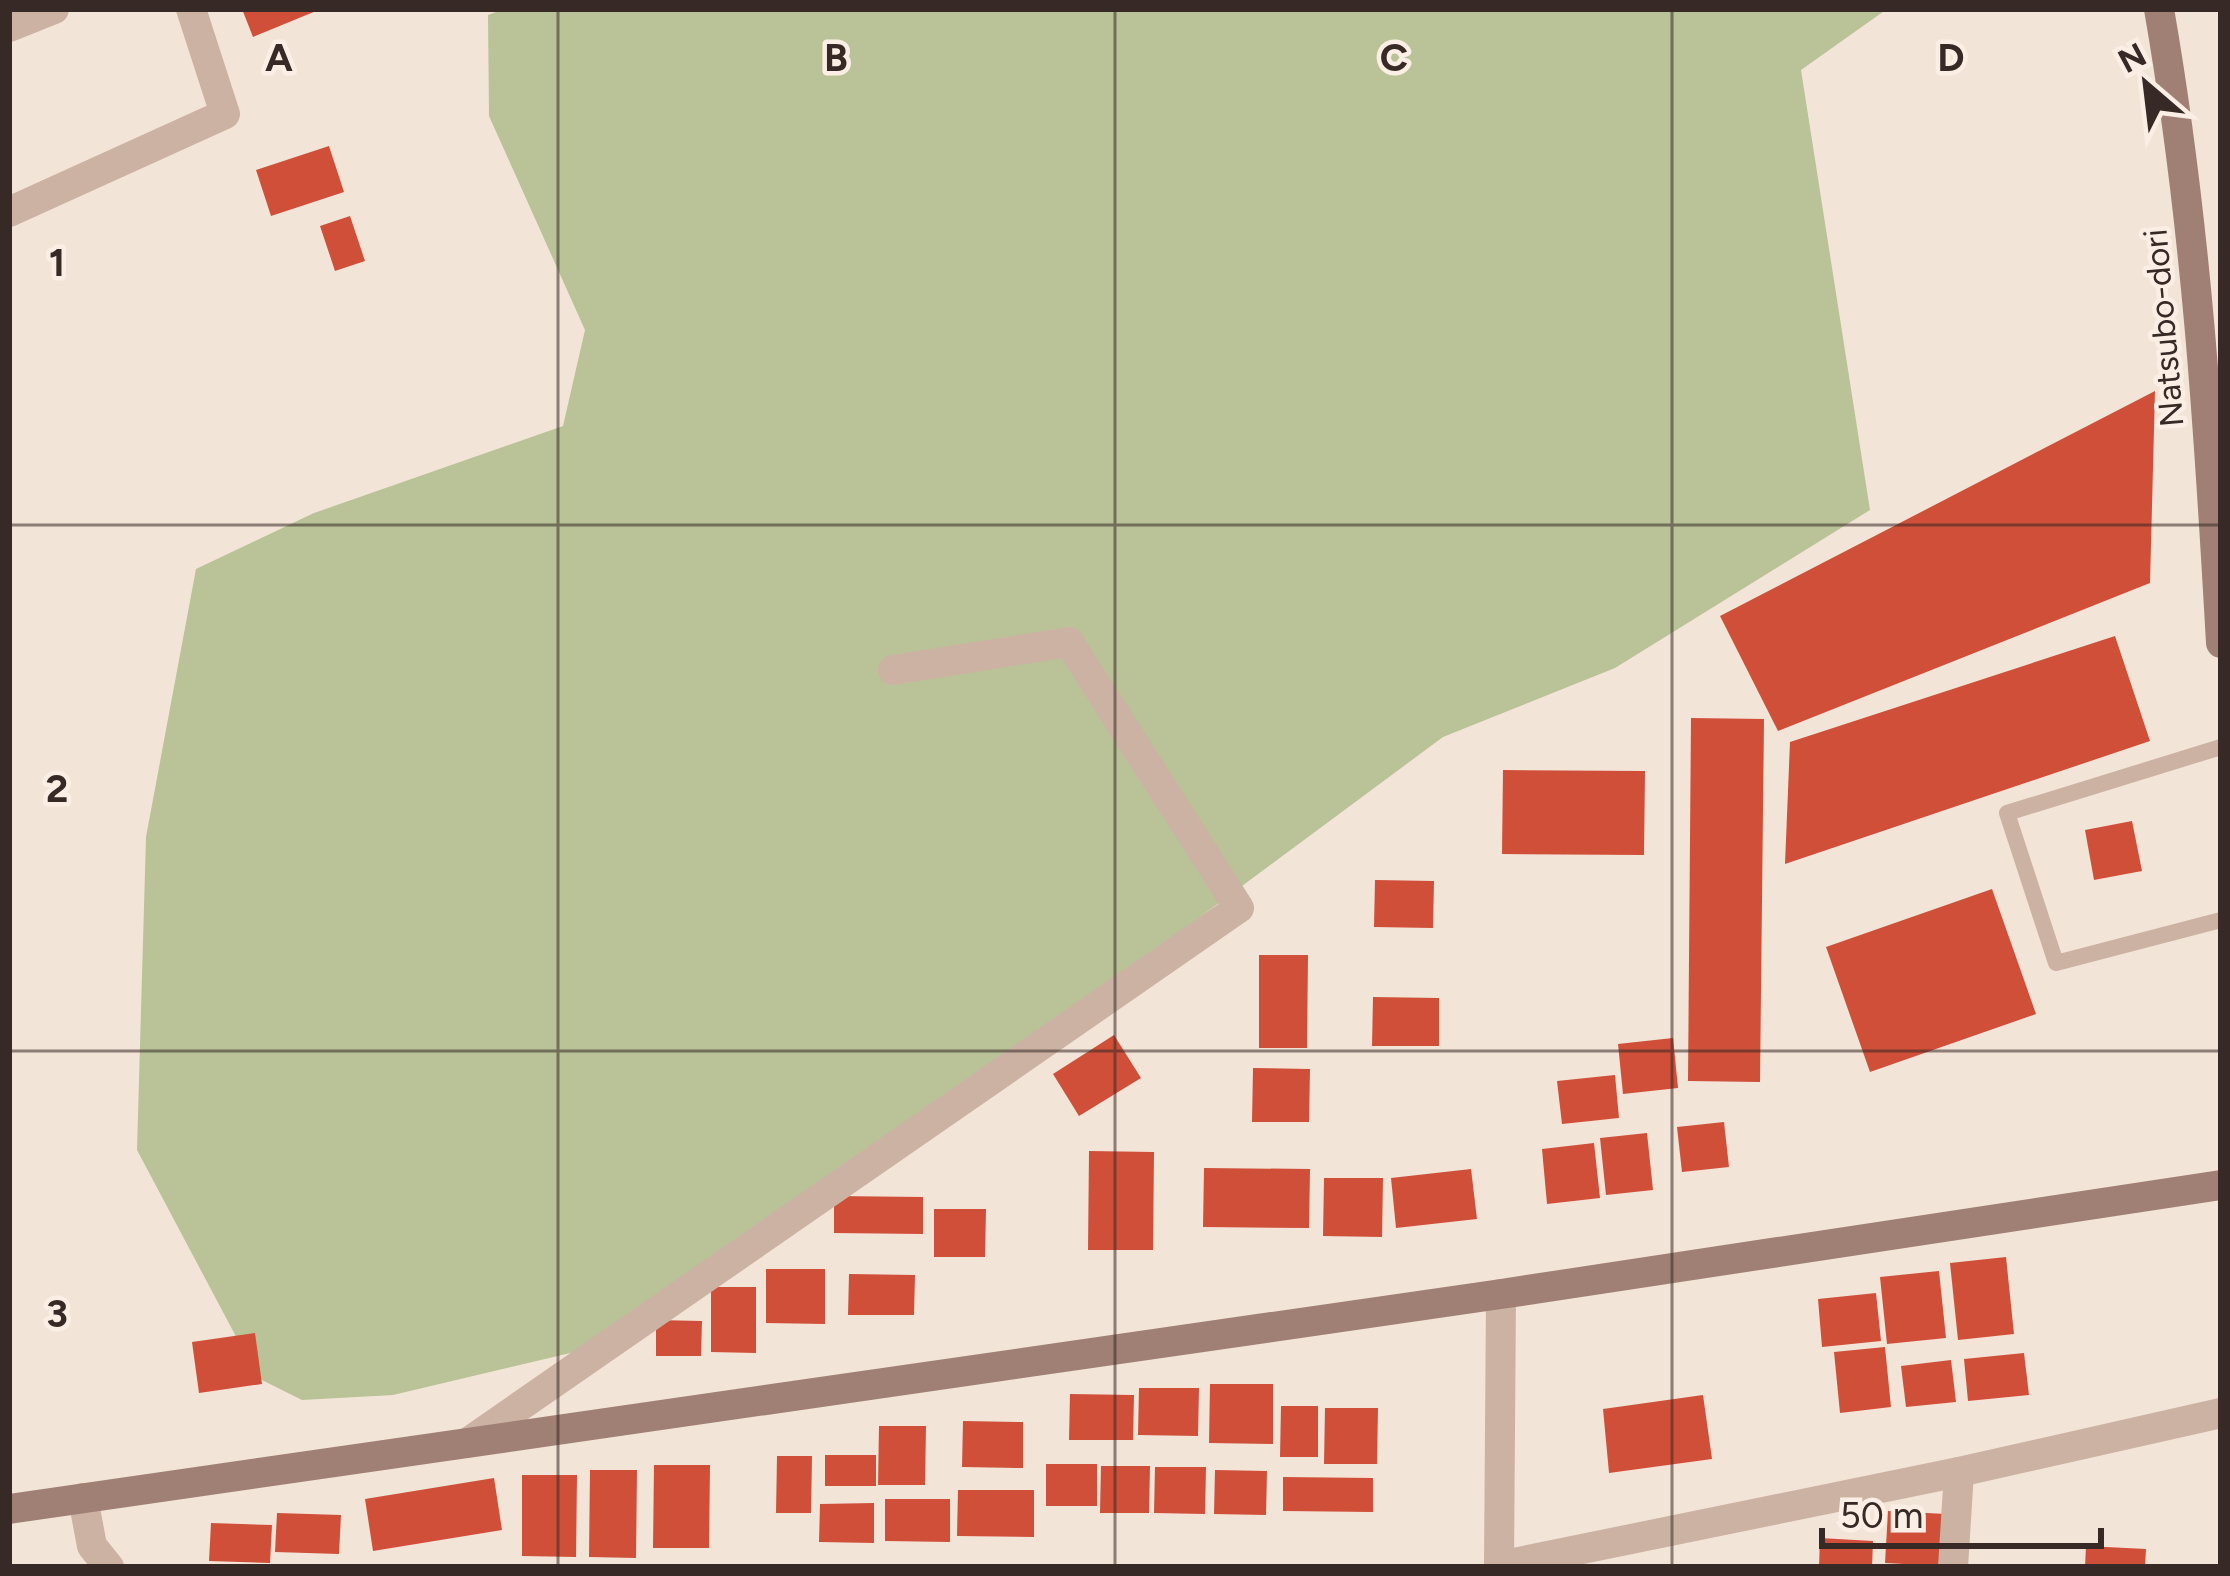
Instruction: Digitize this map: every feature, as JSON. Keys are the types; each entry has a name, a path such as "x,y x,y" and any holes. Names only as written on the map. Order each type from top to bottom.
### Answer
{"main road":[{"name":"Natsubo-dori","path":"2158,9 2187,190 2205,353 2221,643"},
{"path":"9,1509 2221,1185"}],"street":[{"path":"9,27 54,9"},
{"path":"9,212 225,114 191,9"},
{"path":"467,1443 1239,908 1069,642 893,670"},
{"path":"1501,1294 1497,1567 2221,1413"},
{"path":"1953,1567 1959,1472"},
{"path":"82,1498 92,1546 109,1567"}],"lane":[{"path":"2221,748 2007,814 2056,963 2221,920"}],"green space":[{"path":"504,9 1887,9 1801,70 1870,510 1615,668 1443,737 972,1086 583,1350 393,1395 302,1400 258,1378 137,1150 146,837 196,569 314,513 563,426 585,330 489,116 488,15"}],"building":[{"path":"242,9 321,9 253,37"},
{"path":"329,146 344,192 271,216 256,170"},
{"path":"350,216 365,261 335,271 320,226"},
{"path":"2155,391 2150,583 1778,731 1720,616"},
{"path":"2115,636 2150,741 1785,864 1790,742"},
{"path":"1691,718 1764,719 1760,1082 1688,1081"},
{"path":"1503,770 1645,771 1644,855 1502,854"},
{"path":"2132,821 2142,871 2094,880 2085,830"},
{"path":"1375,880 1434,881 1433,928 1374,927"},
{"path":"1992,889 2036,1014 1870,1072 1826,947"},
{"path":"1259,955 1308,955 1307,1048 1259,1048"},
{"path":"1373,997 1439,998 1439,1046 1372,1046"},
{"path":"1114,1035 1141,1078 1079,1116 1053,1074"},
{"path":"1673,1038 1678,1088 1623,1094 1618,1044"},
{"path":"1253,1068 1310,1069 1309,1122 1252,1122"},
{"path":"1615,1075 1619,1118 1562,1124 1557,1081"},
{"path":"1724,1122 1729,1167 1682,1172 1677,1127"},
{"path":"1647,1133 1653,1190 1606,1195 1600,1138"},
{"path":"1594,1143 1600,1198 1547,1204 1542,1149"},
{"path":"1089,1151 1154,1152 1153,1250 1088,1250"},
{"path":"1204,1168 1310,1169 1309,1228 1203,1227"},
{"path":"1471,1169 1477,1219 1396,1228 1391,1178"},
{"path":"1324,1178 1383,1178 1382,1237 1323,1236"},
{"path":"834,1196 923,1197 923,1234 834,1233"},
{"path":"934,1209 986,1209 985,1257 934,1257"},
{"path":"2006,1257 2014,1334 1958,1340 1950,1263"},
{"path":"766,1269 825,1269 825,1324 766,1323"},
{"path":"1939,1271 1946,1338 1887,1344 1880,1277"},
{"path":"849,1274 915,1275 914,1315 848,1315"},
{"path":"711,1287 756,1287 756,1353 711,1352"},
{"path":"1876,1293 1881,1341 1822,1347 1818,1299"},
{"path":"656,1320 702,1321 701,1356 656,1356"},
{"path":"255,1333 262,1384 199,1393 192,1342"},
{"path":"1885,1347 1891,1407 1840,1413 1834,1352"},
{"path":"2024,1353 2029,1395 1968,1401 1964,1359"},
{"path":"1951,1360 1956,1402 1906,1407 1901,1366"},
{"path":"1210,1384 1273,1384 1273,1444 1209,1443"},
{"path":"1139,1388 1199,1388 1198,1436 1138,1435"},
{"path":"1070,1394 1134,1395 1133,1440 1069,1440"},
{"path":"1703,1395 1712,1459 1609,1473 1603,1409"},
{"path":"1281,1406 1318,1406 1318,1457 1280,1457"},
{"path":"1325,1408 1378,1408 1377,1464 1324,1464"},
{"path":"963,1421 1023,1422 1023,1468 962,1467"},
{"path":"879,1426 926,1426 925,1485 878,1485"},
{"path":"825,1455 876,1455 876,1486 825,1486"},
{"path":"777,1456 812,1456 811,1513 776,1513"},
{"path":"1046,1464 1097,1464 1097,1506 1046,1506"},
{"path":"654,1465 710,1465 709,1548 653,1548"},
{"path":"1101,1466 1150,1466 1149,1513 1100,1513"},
{"path":"1155,1467 1206,1467 1205,1514 1154,1513"},
{"path":"590,1470 637,1470 636,1558 589,1557"},
{"path":"1215,1470 1267,1471 1266,1515 1214,1514"},
{"path":"522,1475 577,1475 576,1557 522,1556"},
{"path":"1283,1477 1373,1478 1373,1512 1283,1511"},
{"path":"494,1478 502,1530 373,1551 365,1499"},
{"path":"958,1490 1034,1490 1034,1537 957,1536"},
{"path":"885,1499 950,1499 950,1542 885,1541"},
{"path":"874,1503 874,1543 819,1542 820,1504"},
{"path":"1888,1511 1946,1514 1943,1566 1885,1563"},
{"path":"277,1513 341,1515 339,1554 275,1552"},
{"path":"211,1523 272,1525 270,1563 209,1561"},
{"path":"1820,1538 1873,1541 1872,1567 1819,1567"},
{"path":"2086,1546 2146,1549 2145,1567 2085,1567"}]}
